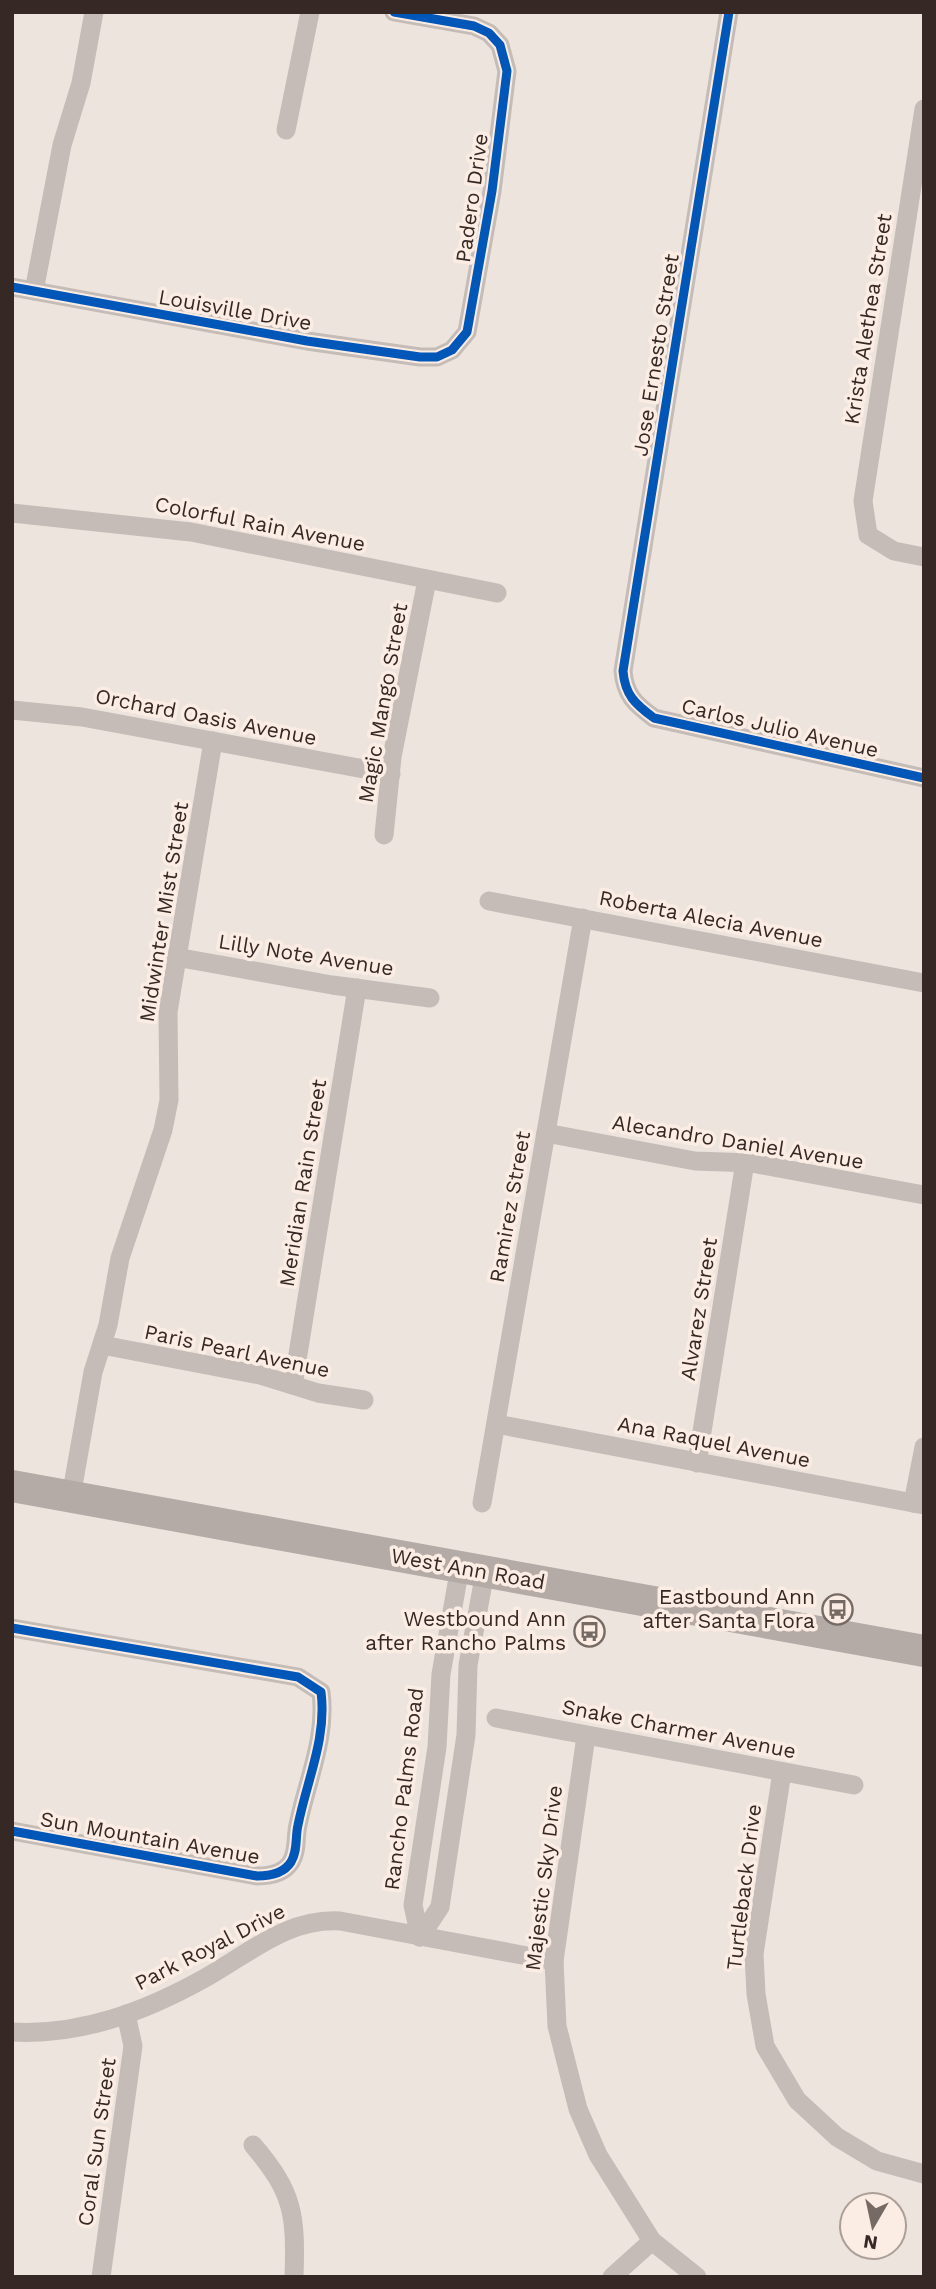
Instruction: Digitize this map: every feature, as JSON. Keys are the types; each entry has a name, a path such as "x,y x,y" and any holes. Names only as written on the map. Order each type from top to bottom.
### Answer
{"main road":[{"name":"West Ann Road","path":"12,1486 924,1651"}],"street":[{"path":"34,291 62,145 80,83 94,12"},
{"path":"286,131 310,12"},
{"name":"Padero Drive","path":"394,12 474,26 489,33 500,45 507,71 492,191 467,332 452,350"},
{"name":"Jose Ernesto Street","path":"632,703 623,671 729,12"},
{"name":"Krista Alethea Street","path":"924,110 863,501 868,535 894,551 924,556"},
{"name":"Louisville Drive","path":"12,287 307,341 408,356 437,357 452,350"},
{"name":"Colorful Rain Avenue","path":"12,513 159,526 497,593"},
{"name":"Magic Mango Street","path":"384,835 391,775 427,580"},
{"name":"Carlos Julio Avenue","path":"632,703 654,718 924,778"},
{"name":"Orchard Oasis Avenue","path":"12,710 82,717 391,775"},
{"name":"Midwinter Mist Street","path":"71,1497 93,1373 102,1345 120,1258 163,1130 169,1100 166,1033 176,957 214,741"},
{"name":"Roberta Alecia Avenue","path":"489,901 924,983"},
{"name":"Ramirez Street","path":"482,1503 583,918"},
{"name":"Lilly Note Avenue","path":"176,957 430,998"},
{"name":"Meridian Rain Street","path":"293,1385 357,988"},
{"name":"Alecandro Daniel Avenue","path":"546,1133 695,1161 746,1162 924,1195"},
{"name":"Alvarez Street","path":"697,1462 746,1162"},
{"name":"Paris Pearl Avenue","path":"102,1345 260,1375 364,1400"},
{"name":"Ana Raquel Avenue","path":"496,1424 918,1504"},
{"path":"918,1504 924,1447"},
{"path":"421,1937 439,1907 466,1735 472,1570"},
{"name":"Rancho Palms Road","path":"421,1937 413,1905 437,1747 440,1674 472,1570"},
{"name":"Sun Mountain Avenue","path":"12,1628 298,1678 321,1692 324,1716 297,1828 296,1849 290,1863 281,1871 257,1876 12,1831"},
{"name":"Snake Charmer Avenue","path":"496,1718 854,1785"},
{"name":"Majestic Sky Drive","path":"586,1736 554,1961 557,2025 578,2109 598,2155 652,2241 697,2277"},
{"name":"Turtleback Drive","path":"782,1772 754,1954 755,1994 765,2046 797,2100 837,2137 877,2161 924,2174"},
{"name":"Park Royal Drive","path":"12,2032 43,2034 84,2028 126,2014 162,2000 207,1977 288,1928 316,1920 554,1961"},
{"name":"Coral Sun Street","path":"101,2277 133,2046 126,2014"},
{"path":"253,2146 278,2175 289,2202 295,2238 294,2277"},
{"path":"612,2277 652,2241"}],"cycle path":[{"path":"12,287 307,341 420,357 437,357 452,350 467,332 492,191 507,71 500,45 489,33 474,26 394,12"},
{"path":"729,12 623,671 624,679 632,698 654,718 924,778"},
{"path":"12,1628 298,1677 321,1692 322,1709 319,1742 298,1825 295,1853 288,1866 276,1873 257,1876 12,1831"}],"place":[{"name":"Eastbound Ann after Santa Flora","path":"838,1609"},
{"name":"Westbound Ann after Rancho Palms","path":"589,1631"}]}
